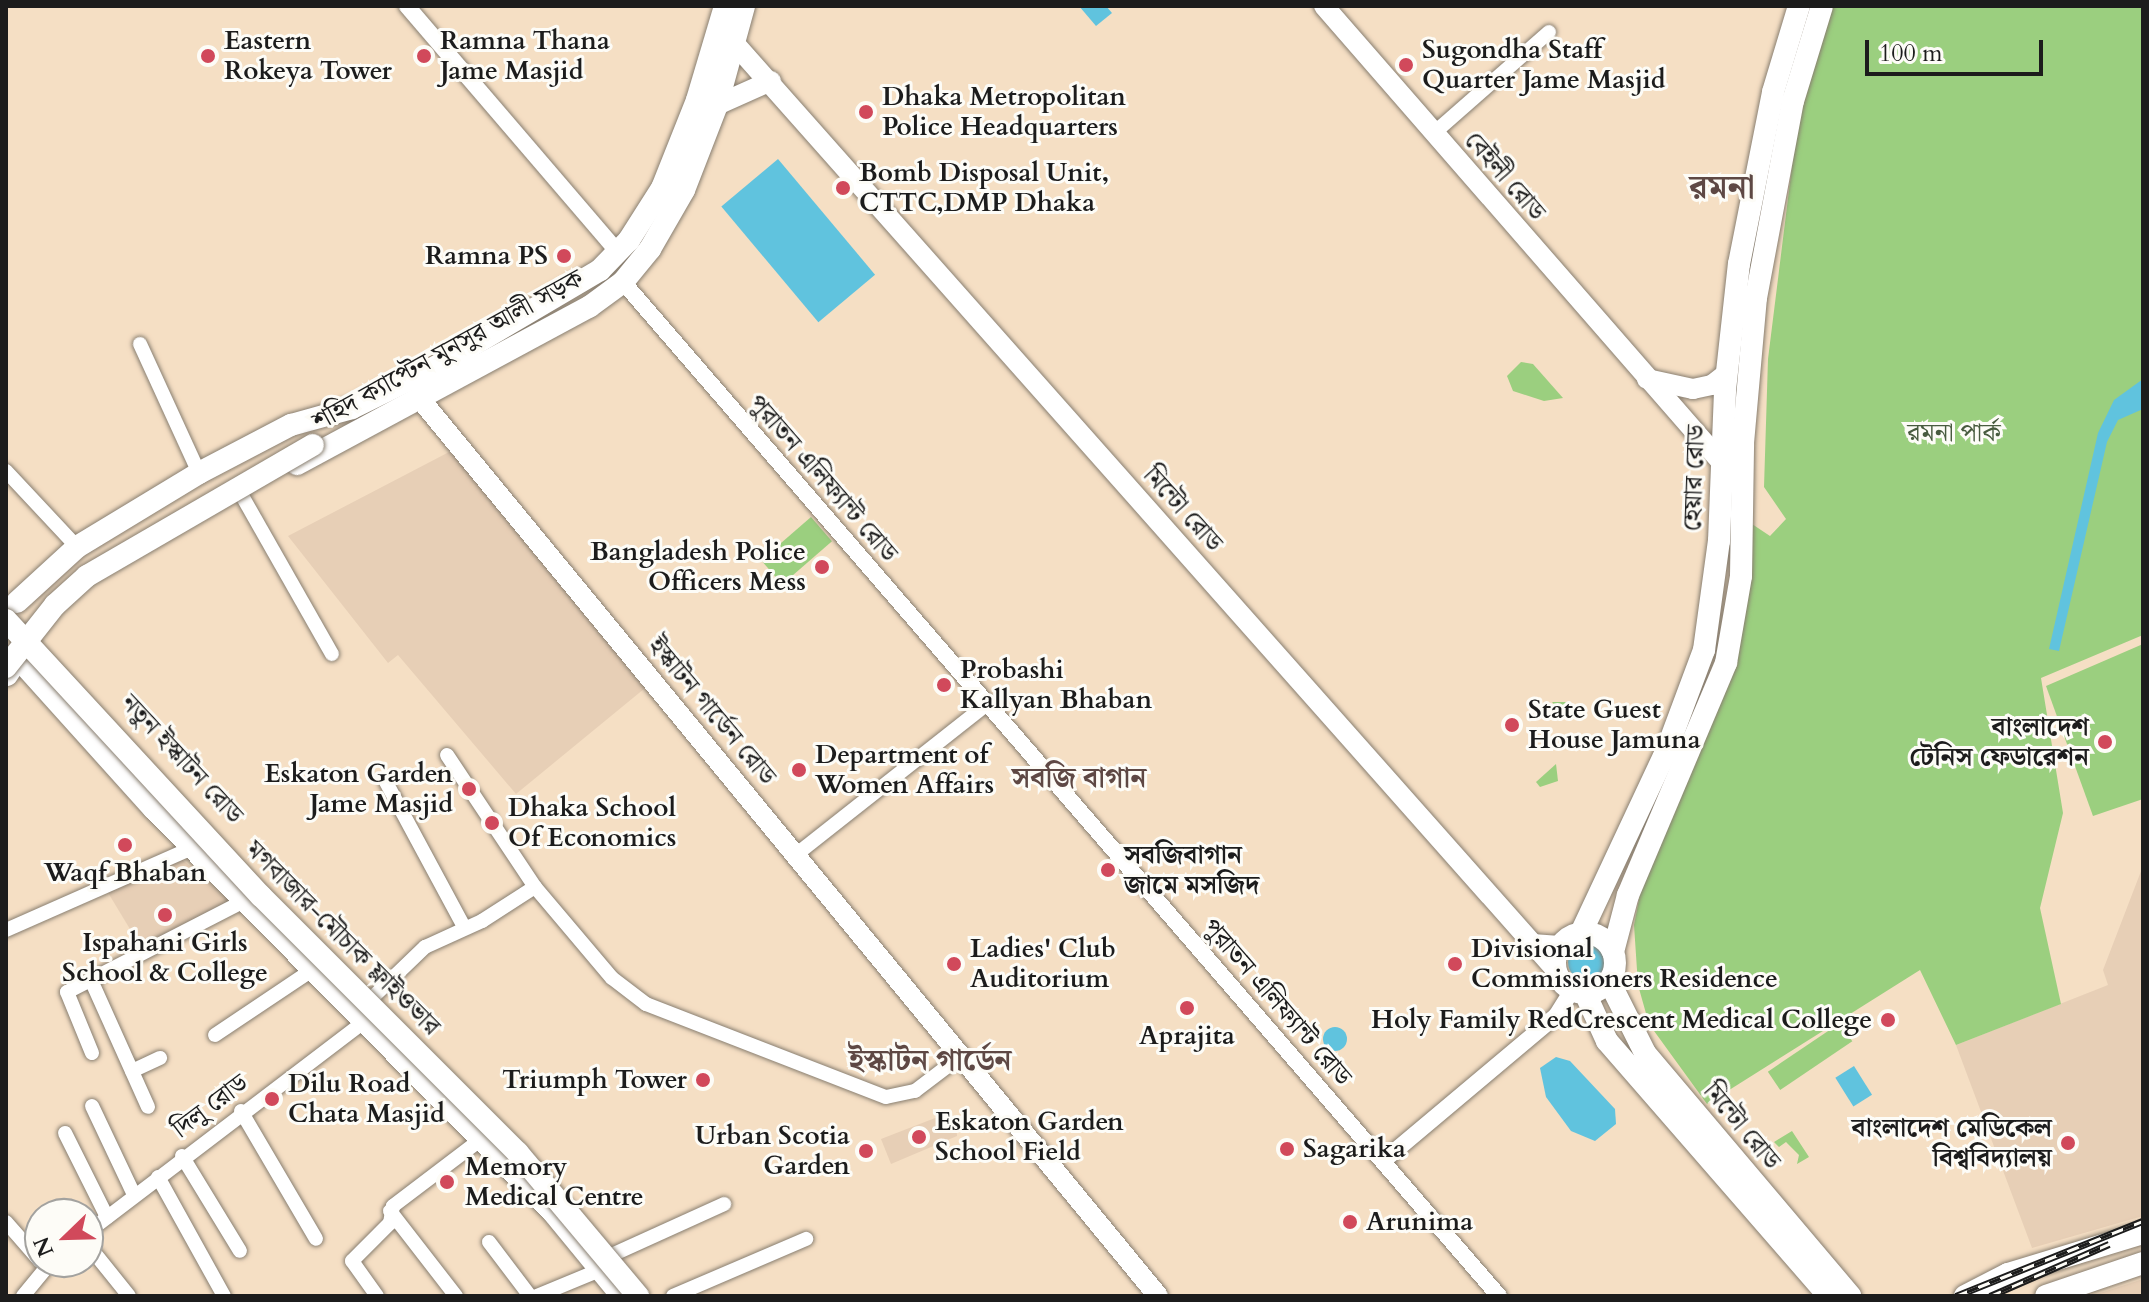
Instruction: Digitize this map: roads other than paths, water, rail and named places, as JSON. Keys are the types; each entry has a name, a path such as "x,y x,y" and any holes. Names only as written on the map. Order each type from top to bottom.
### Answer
{"main road":[{"name":"শহিদ ক্যাপ্টেন মুনসুর আলী সড়ক","path":"9,606 77,547 199,473 291,425 355,418 421,400 623,282 650,249 684,190 717,105 726,40 725,6"},
{"name":"শহিদ ক্যাপ্টেন মুনসুর আলী সড়ক","path":"12,665 33,652 43,634 99,577 241,494 355,418 551,302 619,253 648,215 744,6"},
{"name":"বেইলী রোড","path":"1324,6 1723,464"},
{"path":"1560,946 1556,970 1578,992 1609,981 1628,895 1726,663 1741,576 1743,443 1756,298 1789,115 1801,22 1822,6"},
{"name":"হেয়ার রোড","path":"1581,933 1667,749 1704,650 1713,606 1726,374 1754,180 1801,22"},
{"name":"মিন্টো রোড","path":"726,40 771,81 1556,970"},
{"path":"717,105 771,81"},
{"path":"1647,379 1693,389 1712,385 1726,374"},
{"name":"ইস্কাটন গার্ডেন রোড","path":"421,400 1158,1296"},
{"path":"12,665 38,602 80,565 214,482 355,418"},
{"path":"77,547 99,577"},
{"name":"নতুন ইস্কাটন রোড","path":"9,606 38,614 43,634 58,664 155,776 499,1123 607,1262 649,1296"},
{"name":"মগবাজার-মৌচাক ফ্লাইওভার","path":"9,606 161,792 518,1153 638,1296"},
{"path":"6,636 157,803 518,1168 553,1212"},
{"name":"নতুন ইস্কাটন রোড","path":"12,665 480,1140 553,1212 588,1239"},
{"path":"244,901 263,886"},
{"path":"1532,944 1560,946 1581,933 1600,937 1613,952"},
{"name":"মিন্টো রোড","path":"1609,981 1645,1053 1811,1260 1829,1296"},
{"name":"মিন্টো রোড","path":"1578,992 1595,1022 1668,1114 1850,1296"},
{"path":"1965,1296 2008,1274 2143,1233"},
{"path":"1819,1296 1811,1260 1826,1259 1857,1296"},
{"name":"নতুন ইস্কাটন রোড","path":"607,1262 622,1296"},
{"path":"2046,1296 2143,1263"}],"street":[{"path":"407,6 619,253"},
{"path":"1434,133 1549,32"},
{"name":"পুরাতন এলিফ্যান্ট রোড","path":"623,282 1499,1296"},
{"path":"140,344 199,473"},
{"path":"6,471 77,547"},
{"path":"241,494 332,654"},
{"path":"797,854 987,704"},
{"path":"447,755 535,887 611,977 646,1004 848,1086 886,1097 907,1094 961,1056"},
{"path":"386,782 464,927"},
{"path":"6,930 192,848"},
{"path":"374,996 425,947 535,887"},
{"path":"92,1053 67,996 70,989 244,901"},
{"path":"215,1035 312,970"},
{"path":"91,980 148,1107"},
{"path":"1383,1161 1559,1012 1578,992"},
{"path":"1559,1012 1577,1010 1595,1022"},
{"name":"দিলু রোড","path":"104,1219 241,1111 364,1022"},
{"path":"132,1071 160,1058"},
{"path":"92,1106 134,1195"},
{"path":"241,1111 316,1239"},
{"path":"65,1133 107,1217"},
{"path":"390,1211 480,1140"},
{"path":"182,1156 240,1251"},
{"path":"158,1177 224,1296"},
{"path":"537,1296 724,1204"},
{"path":"377,1296 354,1266 356,1256 390,1223 390,1211"},
{"path":"390,1211 456,1296"},
{"path":"6,1222 24,1241"},
{"path":"673,1296 806,1239"},
{"path":"489,1242 530,1296"},
{"path":"104,1265 129,1296"},
{"path":"23,1296 34,1278"}],"water":[{"path":"1079,6 1106,6 1112,13 1096,26"},
{"path":"778,159 875,275 818,322 721,207"},
{"path":"2143,379 2143,409 2118,420 2107,442 2059,651 2049,649 2098,433 2114,400"},
{"path":"1587,943 1600,949 1606,962 1600,975 1587,981 1574,975 1568,962 1574,949"},
{"path":"1335,1027 1343,1031 1347,1039 1343,1047 1335,1051 1327,1047 1323,1039 1327,1031"},
{"path":"1556,1057 1570,1061 1615,1109 1616,1124 1595,1141 1571,1131 1546,1097 1540,1068"},
{"path":"1854,1066 1872,1095 1853,1106 1835,1078"}],"railway":[{"path":"1956,1296 2143,1221"},
{"path":"1990,1296 2109,1244"}],"place":[{"name":"Eastern Rokeya Tower","path":"208,56"},
{"name":"Ramna Thana Jame Masjid","path":"424,56"},
{"name":"Sugondha Staff Quarter Jame Masjid","path":"1406,65"},
{"name":"Dhaka Metropolitan Police Headquarters","path":"866,112"},
{"name":"Bomb Disposal Unit, CTTC,DMP Dhaka","path":"843,188"},
{"name":"Ramna PS","path":"564,256"},
{"name":"Bangladesh Police Officers Mess","path":"822,567"},
{"name":"Probashi Kallyan Bhaban","path":"944,685"},
{"name":"State Guest House Jamuna","path":"1512,725"},
{"name":"বাংলাদেশ টেনিস ফেডারেশন","path":"2105,742"},
{"name":"Department of Women Affairs","path":"799,770"},
{"name":"Eskaton Garden Jame Masjid","path":"469,789"},
{"name":"Dhaka School Of Economics","path":"492,823"},
{"name":"Waqf Bhaban","path":"125,845"},
{"name":"সবজিবাগান জামে মসজিদ","path":"1108,870"},
{"name":"Ispahani Girls School & College","path":"165,915"},
{"name":"Ladies' Club Auditorium","path":"954,964"},
{"name":"Divisional Commissioners Residence","path":"1455,964"},
{"name":"Aprajita","path":"1187,1008"},
{"name":"Holy Family RedCrescent Medical College","path":"1888,1020"},
{"name":"Triumph Tower","path":"703,1080"},
{"name":"Dilu Road Chata Masjid","path":"272,1099"},
{"name":"Eskaton Garden School Field","path":"919,1137"},
{"name":"বাংলাদেশ মেডিকেল বিশ্ববিদ্যালয়","path":"2068,1143"},
{"name":"Sagarika","path":"1287,1149"},
{"name":"Urban Scotia Garden","path":"866,1151"},
{"name":"Memory Medical Centre","path":"447,1182"},
{"name":"Arunima","path":"1350,1222"}],"district":[{"name":"রমনা","path":"1722,188"},
{"name":"সবজি বাগান","path":"1079,778"},
{"name":"ইস্কাটন গার্ডেন","path":"930,1061"}],"park label":[{"name":"রমনা পার্ক","path":"1954,433"}]}
